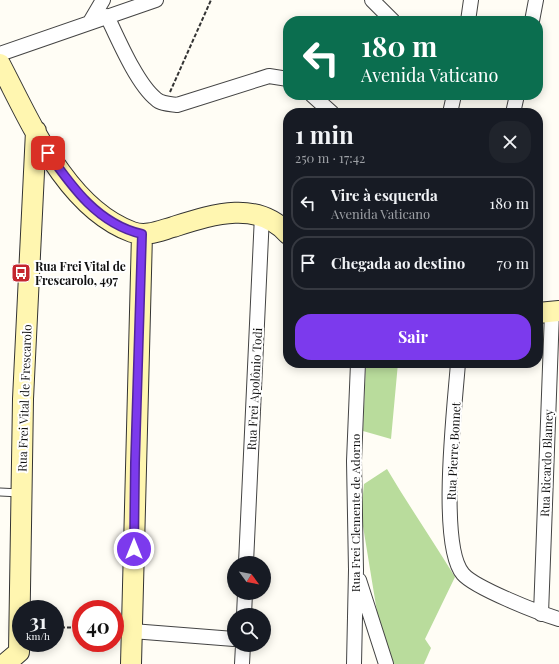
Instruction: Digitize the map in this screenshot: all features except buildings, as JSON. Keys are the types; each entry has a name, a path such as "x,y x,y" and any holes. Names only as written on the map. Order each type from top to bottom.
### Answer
{"main road":[{"path":"0,64 48,153 88,205 110,221 132,232 151,234 206,216 238,212 262,215 283,230"},
{"name":"Rua Frei Vital de Frescarolo","path":"14,660 21,493 23,399 36,131"},
{"path":"131,664 142,234"}],"street":[{"path":"90,22 104,0"},
{"path":"0,54 156,0"},
{"path":"372,0 388,16"},
{"path":"469,16 471,0"},
{"path":"533,16 536,0"},
{"path":"107,16 142,83 156,100 165,104 177,105 269,76 283,78"},
{"path":"318,100 326,108"},
{"name":"Rua Frei Apolônio Todi","path":"246,556 262,215"},
{"name":"Rua Ricardo Blamey","path":"541,614 550,312"},
{"name":"Rua Frei Clemente de Adorno","path":"354,664 356,570 354,461 358,368"},
{"name":"Rua Pierre Bonnet","path":"458,368 449,484 451,531 456,559 462,573 472,581 541,614 559,619"},
{"path":"356,570 386,664"},
{"path":"132,631 227,638"},
{"path":"242,652 242,664"}],"lane":[{"path":"0,492 21,493"}],"path":[{"path":"165,104 211,0"}],"green space":[{"path":"366,368 398,368 391,439 363,431"},
{"path":"387,469 455,577 425,639 431,648 424,664 394,664 378,618 361,514 364,484"}],"place":[{"name":"Rua Frei Vital de Frescarolo, 497","path":"21,273"}],"route":[{"path":"48,153 88,205 110,221 132,232 142,234 134,549"}]}
